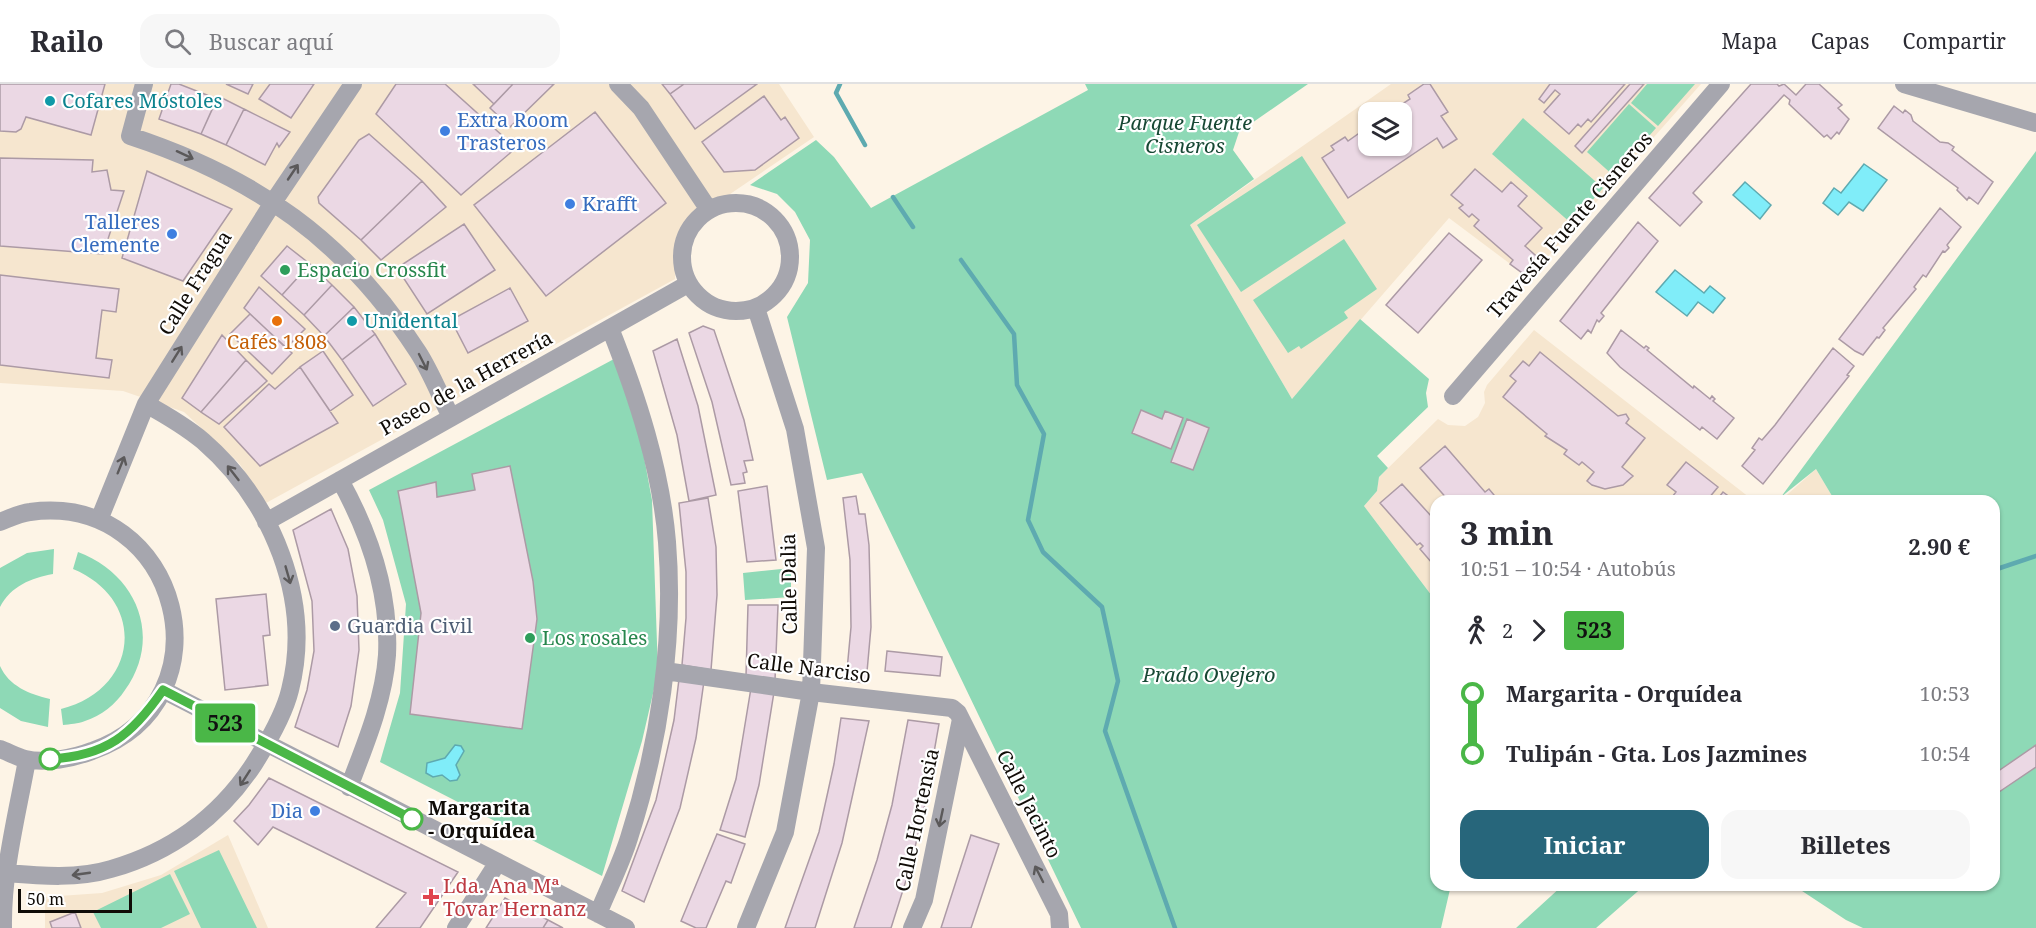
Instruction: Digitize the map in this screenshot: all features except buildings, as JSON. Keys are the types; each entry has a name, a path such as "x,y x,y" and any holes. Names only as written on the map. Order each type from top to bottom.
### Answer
{"street":[{"path":"144,84 130,136 180,152 274,201 329,244 378,296 419,354 451,417"},
{"name":"Calle Fragua","path":"99,520 146,404 274,201 353,84"},
{"path":"618,84 641,108 709,210"},
{"name":"Travesía Fuente Cisneros","path":"1453,396 1721,84"},
{"path":"1904,84 2036,123"},
{"path":"739,202 755,206 769,213 780,224 787,238 791,253 789,269 783,286 771,299 756,308 736,312 717,309 696,295 688,284 682,268 681,251 686,234 695,220 709,210 724,204 739,202"},
{"name":"Paseo de la Herrería","path":"266,522 688,284"},
{"name":"Calle Dalia","path":"746,928 785,832 811,692 816,548 795,429 756,308"},
{"path":"598,914 629,840 650,758 665,671 668,591 667,542 641,418 610,328"},
{"path":"8,873 59,877 100,871 158,852 209,817 238,788 266,745 290,691 298,633 290,575 266,522 248,492 227,465 185,428 146,404"},
{"path":"340,480 374,548 383,595 387,655 373,722 349,787"},
{"path":"0,522 29,512 65,511 99,520 130,538 154,564 169,593 176,626 174,659 163,690 141,722 110,745 73,758 27,760 0,749"},
{"name":"Calle Narciso","path":"665,671 811,692 947,707"},
{"path":"163,690 266,745 626,928"},
{"name":"Calle Jacinto","path":"947,707 956,710 961,719 1059,915 1060,928"},
{"name":"Calle Hortensia","path":"912,928 924,900 961,719"},
{"path":"946,791 962,761 971,759 986,768"},
{"path":"3,928 8,873 27,760"},
{"path":"456,928 498,862"}],"shaded area":[{"path":"0,84 779,84 814,137 683,226 675,253 675,279 266,503 239,463 184,412 123,391 0,383"},
{"path":"1391,84 1701,84 1529,278 1449,218 1292,399 1190,225 1358,107 1358,156 1412,156 1412,102 1365,102"},
{"path":"1534,330 1746,495 1430,495 1430,593 1364,506 1377,491 1379,477 1438,419 1448,425 1465,426 1478,417 1485,403 1484,392 1487,385"},
{"path":"1816,469 1831,495 1787,495"},
{"path":"228,835 268,928 45,928 45,897 102,893 161,875"}],"green space":[{"name":"Prado Ovejero","path":"1085,84 1308,84 1239,132 1233,150 1254,179 1190,225 1292,399 1360,319 1429,379 1426,393 1428,407 1377,456 1388,468 1379,477 1377,491 1364,506 1430,593 1430,891 1450,891 1441,928 1081,928 862,473 827,480 787,317 808,283 810,240 795,212 777,194 750,185 816,140 834,157 871,208 1088,90"},
{"path":"1647,84 1695,84 1658,126 1631,103"},
{"path":"1629,104 1656,128 1614,176 1587,152"},
{"path":"1523,118 1603,188 1572,224 1492,154"},
{"path":"2036,151 2036,928 1863,928 1846,920 1802,891 2000,891 2000,495 1831,495 1816,469 1782,495"},
{"path":"1302,156 1346,223 1241,292 1197,225"},
{"path":"1344,239 1377,289 1344,312 1348,318 1301,349 1299,346 1288,353 1253,300"},
{"name":"Los rosales","path":"614,359 641,441 652,500 658,672 642,741 602,876 380,762 400,693 406,604 383,520 369,490"},
{"path":"54,549 53,574 22,584 0,607 0,568 27,553"},
{"path":"78,552 99,562 116,575 129,591 138,609 142,629 142,649 136,670 113,705 91,719 63,725 61,709 87,699 106,683 119,665 124,644 123,622 114,601 97,583 73,569"},
{"path":"791,568 791,597 745,600 743,573"},
{"path":"0,666 9,679 20,688 50,699 48,727 21,721 0,708"},
{"path":"219,850 257,928 201,928 174,871"},
{"path":"170,874 190,914 161,928 101,928 93,912"},
{"path":"1556,891 1638,891 1596,928 1516,928"}],"water":[{"path":"1864,164 1887,180 1863,211 1849,202 1838,215 1823,203 1834,188 1841,193"},
{"path":"1745,182 1771,205 1760,219 1733,195"},
{"path":"1675,270 1704,293 1710,286 1725,298 1713,313 1698,302 1687,316 1656,292"},
{"path":"455,745 461,746 464,751 456,765 460,775 457,780 450,781 442,775 433,777 426,773 427,763 445,758"}],"waterway":[{"path":"840,84 836,93 865,145"},
{"path":"893,197 913,227"},
{"path":"961,260 1014,334 1017,385 1044,434 1028,520 1043,552 1102,607 1118,681 1105,731 1175,928"},
{"path":"2000,568 2036,556"}],"bus line":[{"name":"523","path":"50,759 73,758 110,745 141,722 163,690 412,819"}],"place":[{"name":"Cofares Móstoles","path":"50,101"},
{"name":"Extra Room Trasteros","path":"445,131"},
{"name":"Krafft","path":"570,204"},
{"name":"Talleres Clemente","path":"172,234"},
{"name":"Espacio Crossfit","path":"285,270"},
{"name":"Cafés 1808","path":"277,321"},
{"name":"Unidental","path":"352,321"},
{"name":"Guardia Civil","path":"335,626"},
{"name":"Los rosales","path":"530,638"},
{"name":"Dia","path":"315,811"},
{"name":"Margarita - Orquídea","path":"412,819"},
{"name":"Lda. Ana Mª Tovar Hernanz","path":"431,897"}],"park label":[{"name":"Parque Fuente Cisneros","path":"1185,134"}]}
